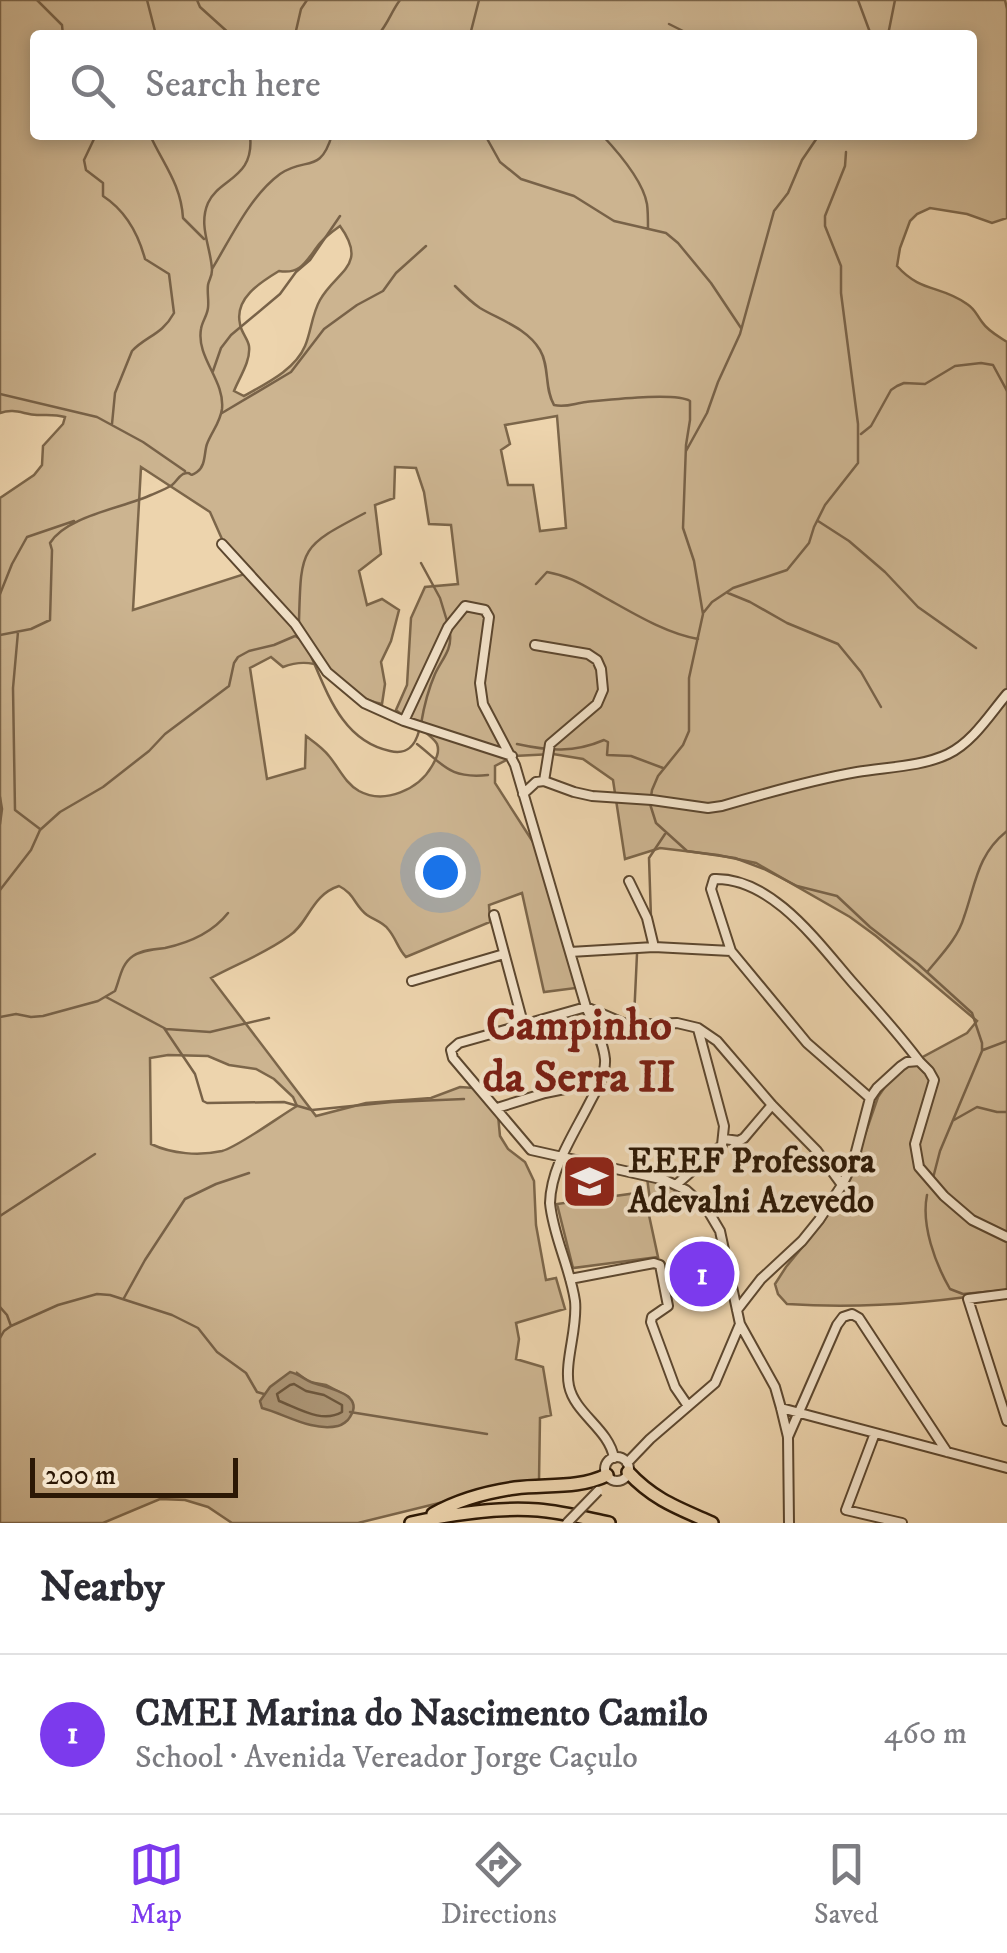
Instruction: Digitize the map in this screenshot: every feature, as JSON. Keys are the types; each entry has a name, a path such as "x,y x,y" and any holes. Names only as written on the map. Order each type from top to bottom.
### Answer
{"main road":[{"path":"628,1467 643,1489 655,1497 712,1523"},
{"path":"418,1522 482,1495 517,1488 590,1483 608,1476"},
{"path":"418,1522 536,1510 609,1523"},
{"path":"450,1523 470,1514"}],"street":[{"path":"222,544 295,624 332,677 364,703 404,721 512,756"},
{"path":"404,721 451,622 465,606 481,608 489,617 480,683 483,704 512,756 605,1060 600,1082 552,1187 550,1203 576,1312 568,1384 574,1398 610,1444 614,1458"},
{"path":"535,645 588,654 601,669 602,690 597,704 550,744 544,781"},
{"path":"523,794 536,782 544,781 574,792 714,808 852,772 947,754 962,746 1007,694"},
{"path":"870,1098 808,1044 732,950 711,889 714,880 746,886 795,917 930,1071 934,1080 915,1144 919,1166 944,1196 972,1220 1005,1237"},
{"path":"630,881 647,918 654,947"},
{"path":"494,915 523,1024"},
{"path":"570,952 654,947 732,950"},
{"path":"412,981 504,954"},
{"path":"789,1523 788,1437 781,1408 775,1387 740,1324 720,1232 707,1210 677,1184 536,1152 526,1146 451,1054 454,1046 586,1008 628,1025 677,1023 698,1028 717,1041 818,1151 842,1184"},
{"path":"677,1184 718,1150 724,1139 698,1028"},
{"path":"737,1310 761,1279 820,1220 853,1163 870,1098 900,1066 919,1061"},
{"path":"496,1108 545,1092 600,1082"},
{"path":"724,1139 744,1138 772,1105"},
{"path":"570,1278 660,1265 668,1306 651,1322 674,1387 688,1406"},
{"path":"1007,1294 968,1300 1007,1421"},
{"path":"788,1437 838,1323 855,1314 947,1452"},
{"path":"608,1476 622,1480 628,1467 715,1383 740,1324"},
{"path":"781,1408 1007,1468"},
{"path":"875,1433 846,1510 902,1523"},
{"path":"567,1523 598,1491 608,1476 606,1466 614,1458 620,1458 628,1467"}],"shaded area":[{"path":"0,0 1005,0 1007,218 992,223 930,208 910,221 897,266 914,281 967,304 987,328 1007,342 1007,1291 897,1304 787,1304 775,1284 823,1222 850,1178 878,1097 895,1072 967,1033 977,1021 850,917 756,863 660,848 625,859 613,780 583,759 553,754 514,756 495,766 495,783 550,873 563,914 576,988 544,992 522,893 489,905 490,922 406,957 391,932 367,915 339,886 316,902 289,936 211,978 316,1116 366,1103 431,1098 460,1087 474,1088 498,1115 500,1136 508,1149 525,1162 534,1181 536,1225 546,1280 556,1278 565,1309 516,1323 516,1359 543,1367 551,1415 540,1418 539,1481 358,1523 232,1523 208,1507 185,1500 160,1499 103,1523 0,1523 0,498 34,475 42,465 43,446 65,417 0,413","holes":["340,226 348,239 351,259 320,300 300,355 279,376 244,396 234,391 249,352 239,315 245,299 279,271 299,268 322,240","557,416 566,528 540,531 533,485 508,485 501,450 510,444 505,425","141,467 210,512 226,548 248,573 133,610","395,467 416,468 429,524 451,525 458,584 425,587 411,618 407,685 396,710 434,740 438,747 436,758 410,788 390,795 369,795 350,784 327,753 306,736 305,768 267,779 250,668 271,657 283,667 318,665 358,695 382,704 385,684 381,662 399,610 382,599 367,605 359,571 381,554 375,505 394,498","208,1056 229,1065 256,1069 274,1079 297,1106 222,1151 168,1150 151,1144 150,1058","297,1373 309,1382 326,1385 347,1396 280,1412"]},
{"path":"647,1178 676,1185 673,1203 651,1207"},
{"path":"644,1192 658,1257 573,1268 557,1204"}],"water":[{"path":"290,1372 348,1397 353,1409 345,1423 318,1427 262,1408 260,1401 270,1387"}],"waterway":[{"path":"37,0 62,30"},
{"path":"147,0 155,30"},
{"path":"197,0 225,30"},
{"path":"296,30 307,0"},
{"path":"382,30 400,0"},
{"path":"471,30 479,0"},
{"path":"858,0 869,30"},
{"path":"889,30 895,0"},
{"path":"669,24 681,30"},
{"path":"94,140 84,160 86,170 103,183 103,196 130,223 145,259 169,274 174,313 132,351 115,393 112,424"},
{"path":"153,140 175,184 183,218 204,239"},
{"path":"0,635 31,629 50,620 50,543 58,534 82,519 165,489 183,474 192,475 202,466 222,409 219,388 201,340 212,270 205,212 213,195 242,169 250,140"},
{"path":"212,269 242,218 269,183 289,169 317,160 330,140"},
{"path":"488,140 500,162 521,179 574,196 614,221 666,233 711,283 741,328"},
{"path":"606,140 641,186 648,228"},
{"path":"686,451 707,413 740,334 774,211 816,140"},
{"path":"704,612 733,588 787,570 809,543 825,505 858,463 858,424 841,266 825,226 846,152"},
{"path":"213,371 221,348 231,335 280,294 310,260 340,216"},
{"path":"222,413 291,372 324,329 383,291 396,273 426,246"},
{"path":"455,286 477,306 535,342 545,363 554,405 656,397 690,401 683,528 694,561 703,614 689,678 689,731 683,745 658,776 650,804 656,823 687,851 735,858 797,886 837,896 972,1013 982,1051 940,1151 933,1178"},
{"path":"861,434 871,426 891,390 904,383 925,384 955,366 993,365 1007,391"},
{"path":"0,394 97,417 185,471"},
{"path":"299,621 301,578 308,552 328,534 365,513"},
{"path":"0,594 27,537 74,521"},
{"path":"818,521 849,541 918,607 976,648"},
{"path":"421,563 440,598 447,621"},
{"path":"536,584 547,572 563,576 649,622 698,639"},
{"path":"728,593 838,644 861,672 881,707"},
{"path":"18,632 13,688 15,810 40,829"},
{"path":"421,724 430,686 448,650 450,634"},
{"path":"0,890 31,850 40,830 60,812 103,787 229,686 238,657 295,636 302,640"},
{"path":"311,656 339,714 360,737 374,746 401,752 413,745 419,731"},
{"path":"517,744 561,749 604,740 608,742 607,755 631,756 663,768"},
{"path":"417,744 456,772 488,775"},
{"path":"0,797 0,824"},
{"path":"928,971 958,932 983,860 1007,831"},
{"path":"651,918 649,858 665,834"},
{"path":"0,1017 43,1016 98,1001 115,991 123,967 133,956 191,940 228,913"},
{"path":"634,1018 637,954"},
{"path":"106,997 166,1029 210,1032 269,1018"},
{"path":"164,1028 195,1074 207,1103 284,1102 312,1110 464,1099"},
{"path":"983,1050 1007,1041"},
{"path":"954,1120 977,1107 1007,1112"},
{"path":"0,1216 95,1154"},
{"path":"124,1298 185,1199 249,1173"},
{"path":"927,1195 931,1244 950,1289 963,1294 1007,1290"},
{"path":"0,1338 11,1326 58,1305 97,1294 110,1295 172,1315 198,1328 217,1352 246,1373 257,1392 264,1394"},
{"path":"0,1307 11,1326"},
{"path":"350,1412 487,1434"}],"place":[{"name":"EEEF Professora Adevalni Azevedo","path":"589,1182"},
{"name":"CMEI Marina do Nascimento Camilo","path":"702,1274"}],"district":[{"name":"Campinho da Serra II","path":"579,1052"}]}
